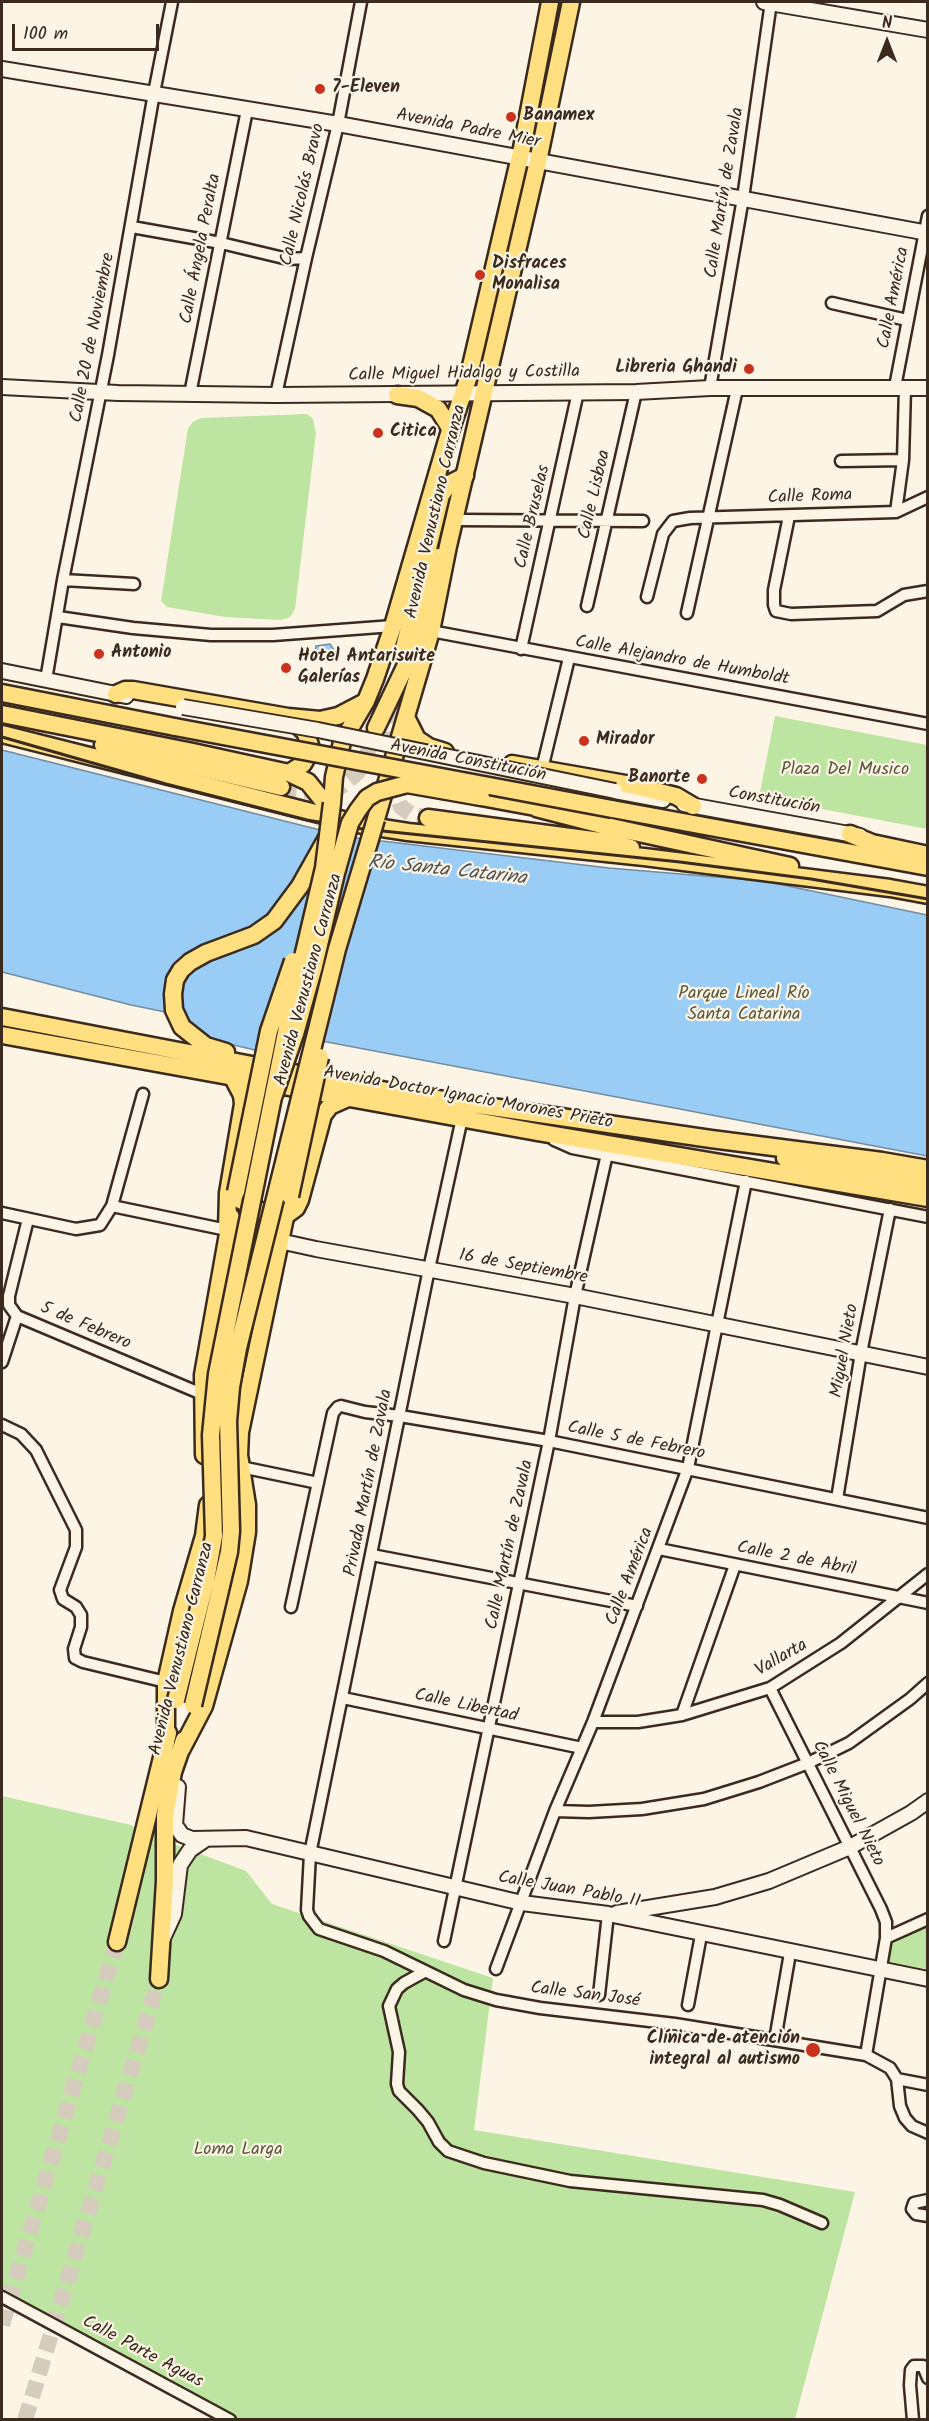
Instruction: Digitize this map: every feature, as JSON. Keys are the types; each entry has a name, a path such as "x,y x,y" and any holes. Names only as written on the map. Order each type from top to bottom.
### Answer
{"main road":[{"name":"Avenida Venustiano Carranza","path":"159,1979 163,1938 165,1815 173,1772 176,1700 211,1554 214,1516 211,1435 217,1374 291,1008 324,868 328,802 342,742 366,701 393,626 448,437 463,394 520,158 550,2"},
{"name":"Avenida Venustiano Carranza","path":"117,1942 173,1746 193,1705 231,1542 228,1421 231,1387 246,1314 347,913 430,631 538,161 571,2"},
{"path":"397,395 418,398 438,409 450,428 448,437"},
{"path":"403,652 441,495 448,484 465,476"},
{"path":"376,728 405,667 436,560 448,546"},
{"path":"116,694 125,690 133,690 288,717 328,720 366,701"},
{"name":"Avenida Constitución","path":"2,693 713,829 927,867"},
{"path":"2,715 94,743 285,780 308,782 328,802"},
{"path":"285,780 307,759 310,745 305,732 288,717"},
{"path":"406,717 417,739 429,747 459,755 676,796 693,806"},
{"path":"2,734 363,825 890,888"},
{"path":"274,1095 296,1035 350,824 367,798 377,792 407,784 668,829 713,829"},
{"path":"536,807 602,825 927,895"},
{"path":"428,818 608,842 626,846 644,857"},
{"path":"327,832 306,876 274,921 254,934 206,953 181,970 173,994 174,1010 182,1027 206,1046 237,1055 491,1107"},
{"path":"850,834 872,843 927,855"},
{"path":"173,1746 166,1682 182,1611 204,1536 208,1495 202,1394 222,1263 269,1031 303,936 311,923"},
{"path":"173,1746 204,1706 239,1581 246,1547 247,1505 241,1467 241,1423 320,1057 321,1010"},
{"name":"Avenida Doctor Ignacio Morones Prieto","path":"2,1017 403,1095 927,1169"},
{"name":"Avenida Doctor Ignacio Morones Prieto","path":"2,1035 537,1132 927,1199"},
{"path":"228,1230 228,1193 243,1104 242,1095 232,1076"},
{"path":"236,1195 260,1211 285,1216 296,1208 323,1115 330,1106 348,1098"},
{"path":"711,1139 822,1167 927,1185"},
{"path":"222,1263 238,1256 253,1256 262,1260 267,1266 272,1283"},
{"path":"204,1536 209,1546 222,1554 246,1547"}],"street":[{"name":"Calle 20 de Noviembre","path":"46,681 172,2"},
{"name":"Calle Nicolás Bravo","path":"276,395 338,124 361,2"},
{"path":"769,2 927,30"},
{"name":"Calle Martín de Zavala","path":"710,388 743,198 769,2"},
{"name":"Avenida Padre Mier","path":"2,69 338,124 926,233"},
{"name":"Calle Ángela Peralta","path":"190,394 247,110"},
{"name":"Calle América","path":"896,512 903,460 900,387 907,320 926,233 927,216"},
{"path":"132,227 221,243 288,259 306,258"},
{"path":"832,303 907,320"},
{"name":"Calle Miguel Hidalgo y Costilla","path":"2,387 100,392 276,395 636,392 710,388 927,388"},
{"path":"687,613 737,389"},
{"name":"Calle Bruselas","path":"520,649 578,392"},
{"name":"Calle Lisboa","path":"587,606 636,392"},
{"path":"841,460 903,460"},
{"name":"Calle Roma","path":"646,597 663,534 667,526 674,521 710,517 896,512 927,497"},
{"path":"789,516 774,590 776,611 791,614 876,611 904,595 927,591"},
{"path":"456,520 643,521"},
{"path":"63,580 134,584"},
{"path":"58,617 133,628 211,634 273,635 393,626"},
{"name":"Calle Alejandro de Humboldt","path":"430,631 927,724"},
{"path":"542,769 568,658"},
{"path":"2,671 116,694"},
{"name":"Constitución","path":"116,694 318,730 693,806 927,848"},
{"path":"2,1213 76,1229 100,1225 112,1206 143,1094"},
{"name":"Privada Martín de Zavala","path":"310,1854 462,1118"},
{"path":"537,1132 572,1148 927,1217"},
{"name":"Calle Martín de Zavala","path":"444,1941 549,1441 575,1296 607,1154"},
{"name":"Calle América","path":"496,1969 555,1811 593,1722 688,1468 746,1181"},
{"name":"16 de Septiembre","path":"112,1206 279,1242 575,1296 927,1367"},
{"name":"Miguel Nieto","path":"837,1499 861,1353 890,1209"},
{"name":"5 de Febrero","path":"28,1219 9,1296 9,1305 17,1316 202,1394"},
{"path":"2,1362 17,1316"},
{"name":"Calle 5 de Febrero","path":"318,1483 333,1413 338,1407 549,1441 927,1518"},
{"path":"2,1425 21,1434 36,1450 76,1530 76,1547 60,1590 63,1599 76,1607 81,1615 81,1627 74,1649 75,1658 83,1662 166,1682"},
{"path":"241,1467 318,1483 291,1608"},
{"name":"Calle 2 de Abril","path":"659,1549 927,1604"},
{"path":"372,1556 637,1606"},
{"path":"682,1715 735,1565"},
{"name":"Vallarta","path":"593,1722 638,1722 682,1715 770,1688 841,1643 900,1598 927,1574"},
{"path":"555,1811 642,1809 704,1799 759,1782 808,1763 849,1743 910,1699 927,1683"},
{"name":"Calle Miguel Nieto","path":"770,1688 881,1909 886,1922 886,1938"},
{"name":"Calle Libertad","path":"343,1698 582,1748"},
{"name":"Calle Juan Pablo II","path":"173,1746 175,1824 179,1832 186,1837 246,1838 522,1903 608,1914 701,1935 927,1979"},
{"path":"599,1995 608,1914 715,1897 769,1881 850,1847 911,1813 927,1801"},
{"path":"163,1938 174,1914 180,1865 190,1850 206,1839"},
{"name":"Calle San José","path":"310,1854 307,1910 313,1923 319,1929 384,1951 464,1990 496,2000 540,2008 675,2024 866,2055 890,2068 897,2079 927,2085"},
{"path":"866,2055 886,1938 927,1919"},
{"path":"688,2005 701,1935"},
{"path":"775,2040 790,1953"},
{"path":"424,1972 397,1989 389,2006 399,2052 397,2084 399,2091 423,2116 439,2142 448,2151 484,2163 570,2181 763,2200 822,2223"},
{"path":"897,2079 900,2106 905,2118 912,2126 927,2133"},
{"path":"927,2200 914,2203 912,2209 916,2214 927,2216"},
{"name":"Calle Parte Aguas","path":"2,2297 230,2420"},
{"path":"913,2420 911,2370 914,2366 923,2366 927,2378"}],"green space":[{"path":"307,414 313,419 316,433 295,609 290,617 281,620 225,617 167,607 161,601 188,428 201,418"},
{"name":"Plaza Del Musico","path":"775,716 927,745 927,829 759,797"},
{"name":"Loma Larga","path":"2,1796 131,1825 146,1834 156,1803 155,1837 246,1871 272,1904 493,1978 474,2130 855,2192 795,2419 237,2419 2,2291"},
{"path":"927,1926 927,1969 884,1961 884,1948"}],"water":[{"path":"330,644 334,650 331,655 315,651 316,646"},
{"name":"Río Santa Catarina","path":"2,750 348,837 609,868 764,881 927,915 927,1156 264,1030 259,1051 221,1042 186,1028 180,1015 2,972"}],"tunnel":[{"path":"399,684 393,730 392,782 401,807 411,814 428,818"},
{"path":"281,787 324,793 342,786 358,772 376,728"},
{"path":"2,2325 117,1942"},
{"path":"25,2420 159,1979"}],"railway":[{"path":"2,737 166,784 307,820 354,828 680,862 811,879 928,899"}],"place":[{"name":"7-Eleven","path":"320,89"},
{"name":"Banamex","path":"511,117"},
{"name":"Disfraces Monalisa","path":"480,275"},
{"name":"Libreria Ghandi","path":"749,369"},
{"name":"Citica","path":"378,433"},
{"name":"Antonio","path":"99,654"},
{"name":"Hotel Antarisuite Galerías","path":"286,668"},
{"name":"Mirador","path":"584,741"},
{"name":"Banorte","path":"702,779"},
{"name":"Clínica de atención integral al autismo","path":"813,2050"}],"park label":[{"name":"Parque Lineal Río Santa Catarina","path":"744,1005"}]}
